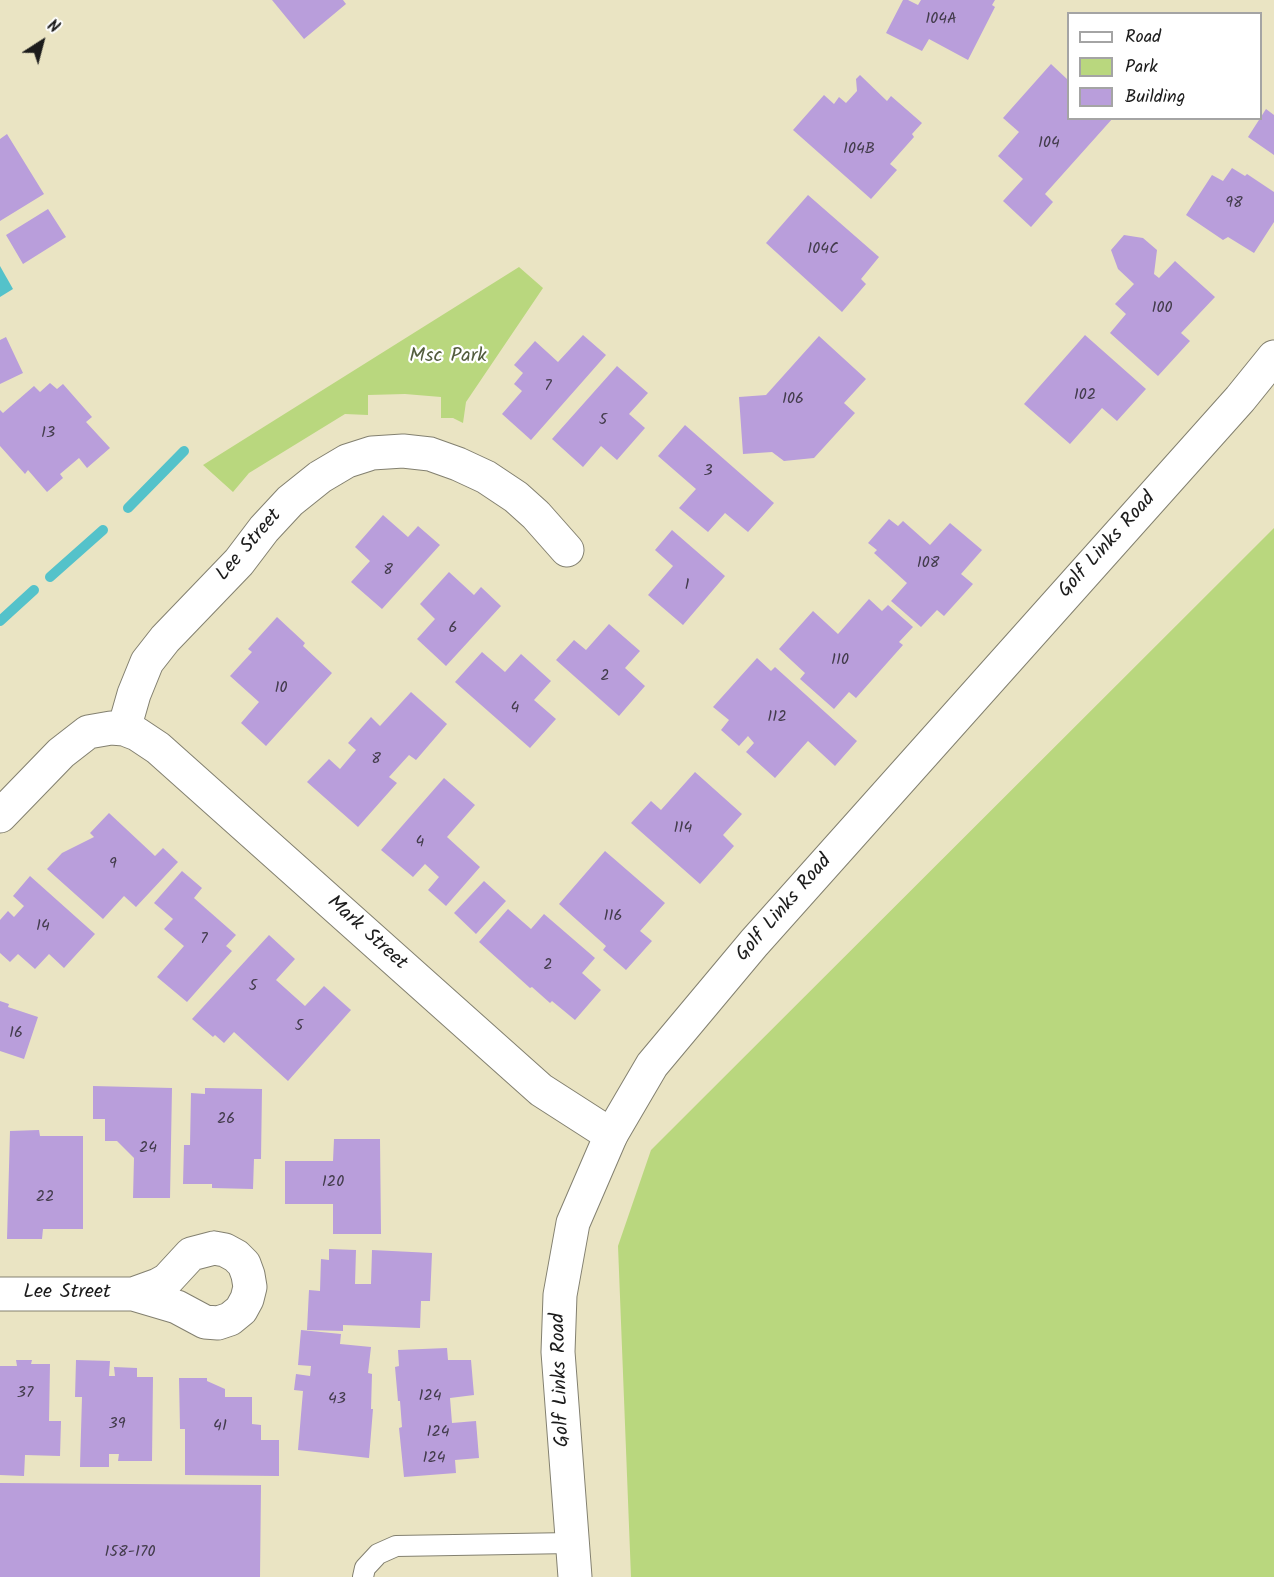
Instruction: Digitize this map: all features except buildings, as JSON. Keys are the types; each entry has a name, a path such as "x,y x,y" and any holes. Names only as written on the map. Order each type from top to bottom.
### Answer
{"street":[{"name":"Golf Links Road","path":"574,1577 558,1352 560,1295 573,1223 611,1135 652,1065 754,943 1240,399 1274,357"},
{"name":"Lee Street","path":"124,729 134,694 147,662 165,639 239,562 264,529 290,501 320,477 347,461 372,453 403,450 430,454 458,464 486,477 516,497 536,515 567,550"},
{"name":"Mark Street","path":"124,729 137,734 159,748 541,1090 611,1135"},
{"path":"0,816 74,741 88,732 124,729"},
{"name":"Lee Street","path":"0,1294 133,1294"}],"lane":[{"path":"363,1577 365,1568 378,1554 396,1546 571,1543"}],"green space":[{"name":"Msc Park","path":"519,267 543,288 466,402 463,423 453,418 441,418 441,397 405,394 368,395 368,415 345,414 249,473 233,492 203,465"},
{"path":"1274,528 1274,1577 631,1577 618,1246 651,1150"}],"water":[{"path":"0,266 13,289 0,297"}],"waterway":[{"path":"128,508 184,451"},
{"path":"50,577 103,530"},
{"path":"0,621 34,590"}]}
